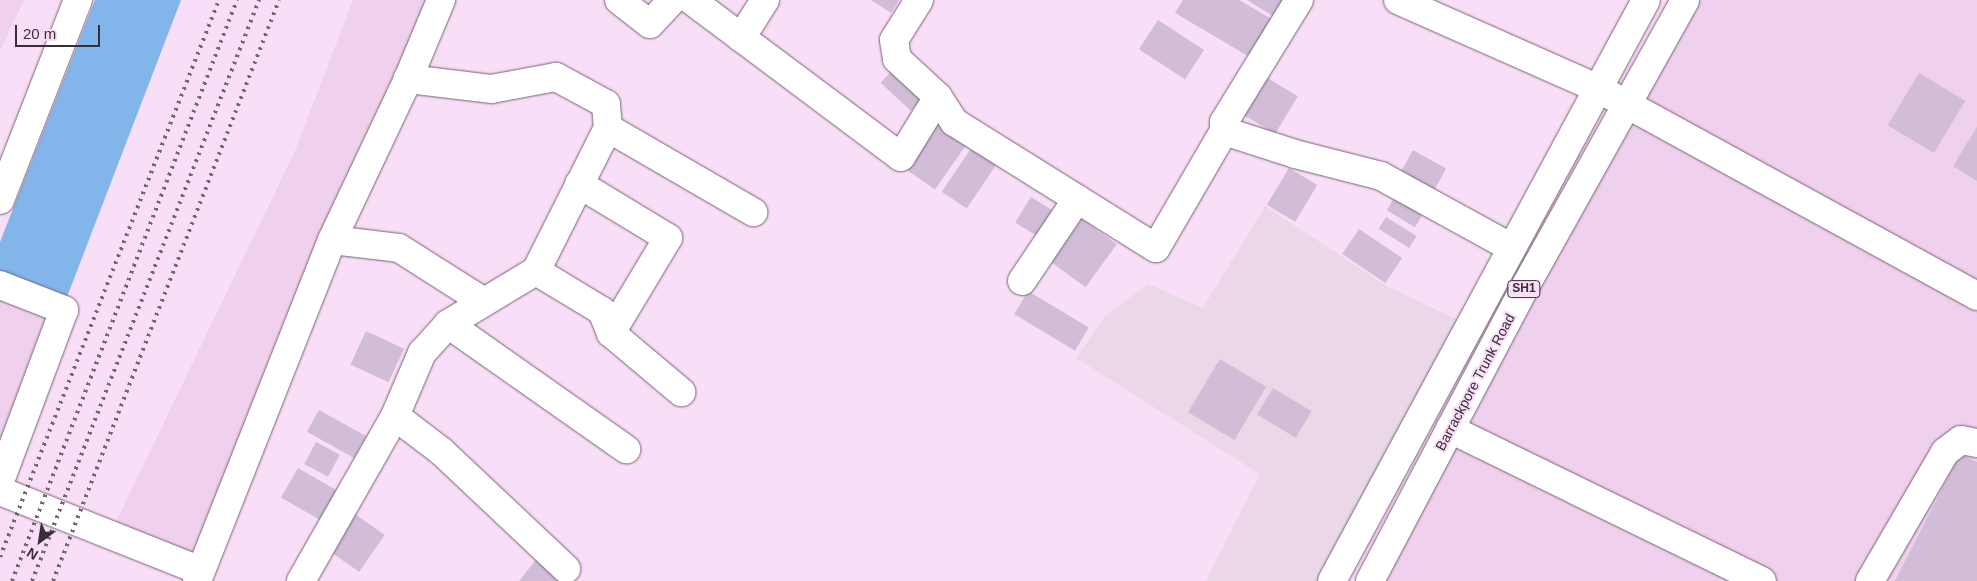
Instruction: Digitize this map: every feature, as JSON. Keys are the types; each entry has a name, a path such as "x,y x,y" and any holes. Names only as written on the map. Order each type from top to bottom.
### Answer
{"street":[{"path":"0,200 78,0"},
{"path":"0,491 199,576 332,240 408,79 441,0"},
{"path":"619,0 650,24 672,0"},
{"path":"691,0 901,157 938,98"},
{"path":"741,38 765,0"},
{"path":"919,0 894,40 897,58 938,98 954,122 1156,248 1224,131 1224,122 1299,0"},
{"path":"1398,0 1599,89 1977,296"},
{"name":"SH1","path":"1332,581 1646,0"},
{"name":"Barrackpore Trunk Road","path":"1370,581 1450,430 1685,0"},
{"path":"301,581 395,416 422,352 448,324 536,271 608,128 606,104 556,77 491,89 408,79"},
{"path":"608,128 753,212"},
{"path":"1224,131 1295,154 1381,176 1512,248"},
{"path":"579,184 668,238 611,333"},
{"path":"1022,281 1077,199"},
{"path":"332,240 399,248 484,302"},
{"path":"536,271 602,311 611,333 681,392"},
{"path":"0,285 64,310 0,480"},
{"path":"448,324 626,450"},
{"path":"395,416 441,451 566,569"},
{"path":"1450,430 1762,581"},
{"path":"1870,581 1945,452 1961,440 1977,443"}],"shaded area":[{"path":"0,0 24,0 0,51"},
{"path":"353,0 427,0 322,239 192,554 115,524 295,151"},
{"path":"1696,0 1977,0 1977,581 1376,581"},
{"path":"1265,206 1388,287 1482,331 1345,581 1206,581 1260,474 1076,358 1105,316 1148,284 1203,308"},
{"path":"0,288 56,315 0,465"}],"water":[{"path":"95,0 181,0 67,297 0,272 0,242"}],"building":[{"path":"871,0 899,0 891,13"},
{"path":"1183,0 1239,0 1280,24 1258,62 1175,13"},
{"path":"1247,0 1295,0 1281,21"},
{"path":"1158,20 1204,50 1185,79 1139,49"},
{"path":"899,63 929,91 911,111 881,83"},
{"path":"1919,73 1965,101 1934,153 1888,125"},
{"path":"1261,74 1298,96 1275,134 1238,112"},
{"path":"934,123 966,145 935,190 903,167"},
{"path":"1977,127 1977,181 1953,166"},
{"path":"972,147 997,164 967,209 942,192"},
{"path":"1413,150 1446,168 1434,190 1401,172"},
{"path":"1289,168 1317,185 1295,222 1267,205"},
{"path":"1397,193 1425,210 1415,227 1387,210"},
{"path":"1031,197 1062,216 1046,242 1015,222"},
{"path":"1386,217 1417,236 1409,248 1379,229"},
{"path":"1082,219 1117,244 1086,287 1051,262"},
{"path":"1359,229 1402,258 1385,283 1342,254"},
{"path":"1028,291 1089,328 1075,351 1014,314"},
{"path":"366,331 404,349 388,382 350,365"},
{"path":"1220,359 1266,387 1234,440 1188,412"},
{"path":"1273,388 1312,411 1296,438 1257,415"},
{"path":"319,410 366,436 354,458 307,432"},
{"path":"316,442 340,455 328,477 304,464"},
{"path":"1960,454 1977,462 1977,581 1895,581"},
{"path":"298,468 346,496 329,525 281,497"},
{"path":"352,512 385,535 359,572 326,549"},
{"path":"539,556 563,581 519,581"}],"railway":[{"path":"0,557 219,0"},
{"path":"12,581 237,0"},
{"path":"32,581 259,0"},
{"path":"53,581 279,0"}]}
